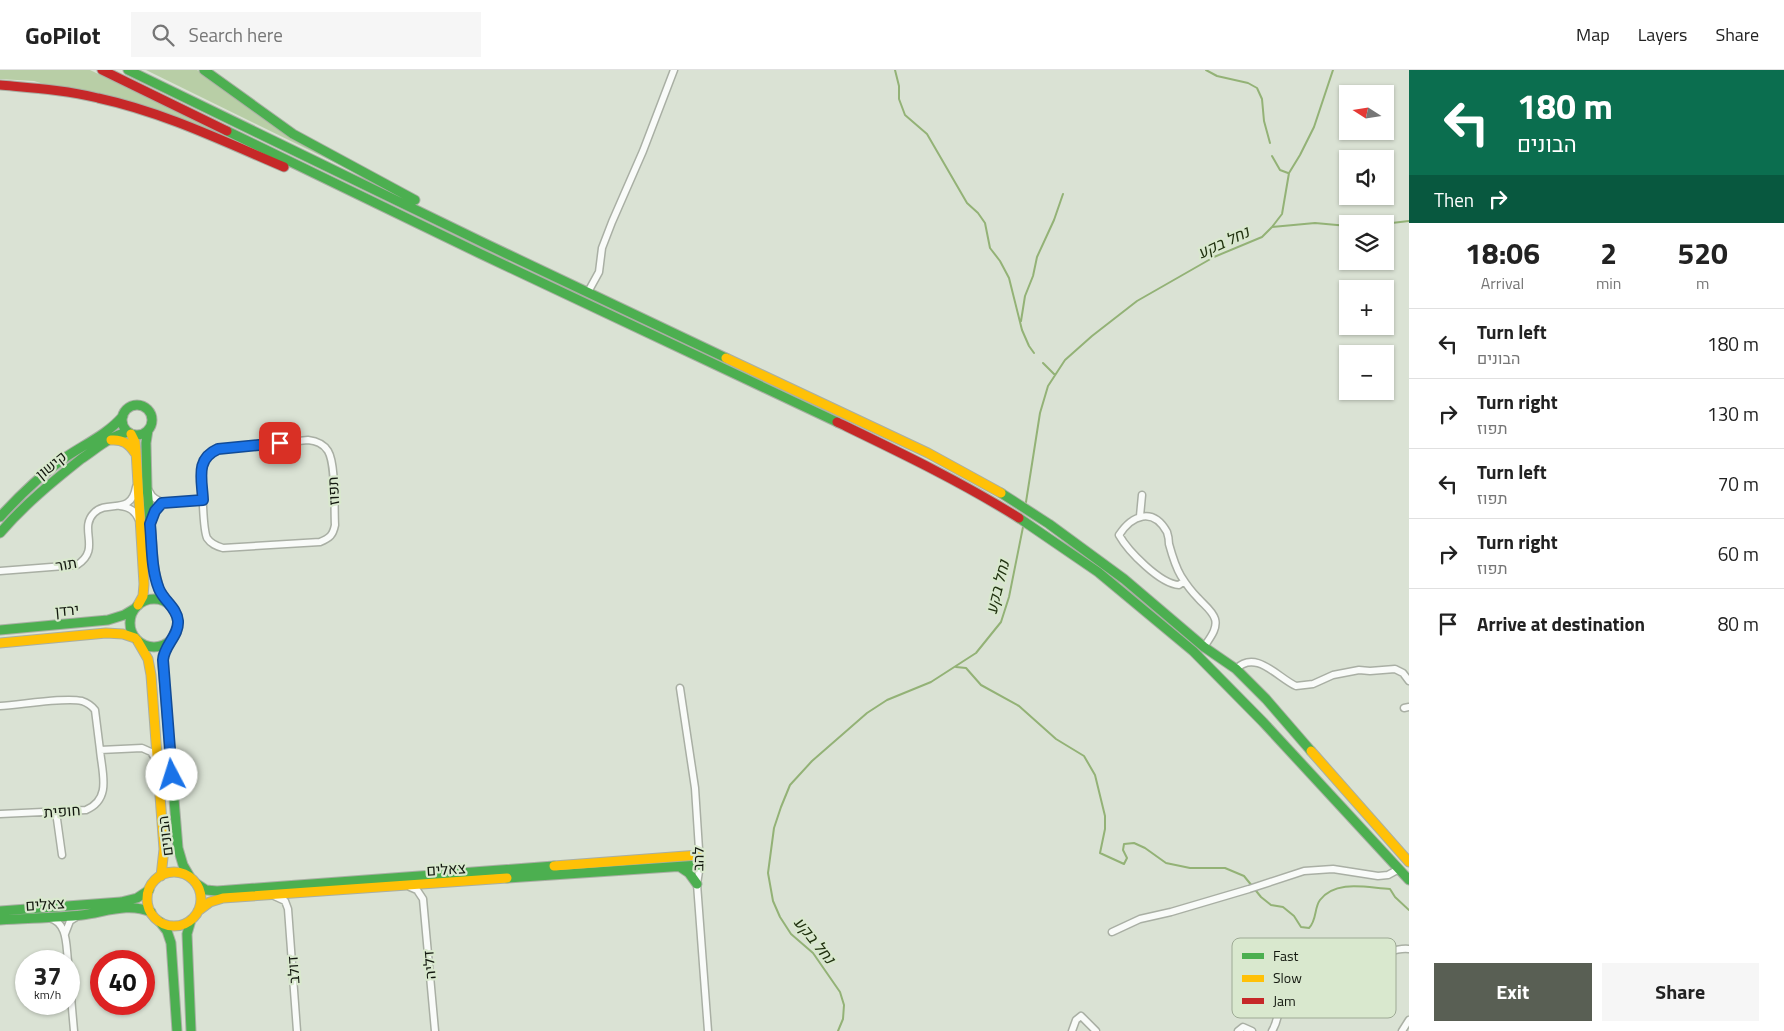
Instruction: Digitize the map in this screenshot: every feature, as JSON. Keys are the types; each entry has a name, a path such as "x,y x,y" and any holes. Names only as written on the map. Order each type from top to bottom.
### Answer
{"main road":[{"path":"102,70 426,227 914,458 999,504 1046,535 1117,588 1193,651 1253,711 1409,880"},
{"path":"128,70 588,292 928,453 1005,495 1049,524 1124,579 1204,647 1236,669 1266,699 1409,862"},
{"path":"204,70 293,134 551,274"},
{"path":"0,85 73,92 133,106 176,121 426,227"},
{"path":"130,406 142,406 149,410 152,418 148,430 146,443 147,487 156,577 159,590 174,610 178,622 176,633 169,642 155,647 144,645 136,639 130,624 136,607 143,596 144,584 135,442 123,425 123,416 130,406"},
{"name":"קישון","path":"0,516 45,473 115,424 123,416"},
{"path":"130,433 142,434 148,430"},
{"name":"קישון","path":"0,533 18,512 52,481 106,441 130,433"},
{"path":"106,441 123,440 129,444 136,454"},
{"path":"136,607 148,600 154,599 168,603"},
{"name":"ירדן","path":"0,630 108,620 124,615 136,607"},
{"name":"ירדן","path":"0,644 106,633 123,634 136,639"},
{"name":"הבונים","path":"136,639 148,659 151,675 164,849 161,876"},
{"name":"הבונים","path":"169,642 163,655 163,665 178,848 183,866 190,877"},
{"name":"צאלים","path":"197,884 206,890 217,891 699,855"},
{"name":"צאלים","path":"198,911 206,904 216,900 700,865"},
{"path":"680,866 689,873 697,884"},
{"path":"160,922 179,926 191,920 198,911 201,898 197,884 190,877 176,872 161,876 156,879 147,897 151,912 168,931 171,943 177,1031"},
{"name":"צאלים","path":"0,911 121,902 142,896 149,890"},
{"name":"צאלים","path":"0,920 82,915 137,907 151,912"},
{"path":"191,920 187,940 191,1031"}],"street":[{"path":"588,292 599,272 602,248 643,151 674,70"},
{"name":"תפוז","path":"313,441 324,446 331,459 334,533 328,539 320,542 223,548 210,543 206,536 203,500 202,465 205,457 210,452 218,449 313,441"},
{"path":"119,506 133,498 137,483"},
{"path":"147,487 150,495 162,503 203,500"},
{"path":"1140,516 1142,494"},
{"path":"150,524 155,511 162,503"},
{"path":"119,506 134,511 139,522"},
{"name":"תור","path":"0,572 77,565 89,553 88,526 90,519 95,512 104,508 119,506"},
{"path":"1184,581 1179,585 1166,582 1145,566 1123,543 1119,535 1140,516 1154,518 1167,533 1174,563 1184,581 1208,607 1215,620 1212,635 1204,647"},
{"path":"1236,669 1241,664 1251,662 1262,664 1296,686 1313,684 1333,675 1359,670 1395,669 1403,673 1409,681"},
{"name":"להב","path":"680,688 695,788 700,865 697,884 708,1031"},
{"name":"חופית","path":"0,706 67,700 82,701 91,705 95,710 104,790 96,806 86,810 0,814"},
{"path":"142,748 150,743 156,733"},
{"path":"100,750 142,748 151,752 158,764"},
{"path":"56,812 62,855"},
{"path":"1112,932 1140,919 1304,872 1333,870 1378,876 1388,875 1399,868"},
{"path":"423,899 428,888 437,883"},
{"path":"405,886 417,890 423,899"},
{"path":"288,909 294,896 300,893"},
{"path":"271,895 282,898 288,904 288,909"},
{"name":"דליה","path":"423,899 435,1031"},
{"name":"דולב","path":"288,909 297,1031"},
{"path":"67,950 66,928 70,921 82,915"},
{"path":"48,918 59,923 65,935"},
{"path":"1396,949 1409,949"},
{"path":"73,1015 74,1031"},
{"path":"1072,1031 1076,1020 1081,1016 1096,1031"},
{"path":"1272,1031 1276,1018"},
{"path":"1402,1031 1409,1020"},
{"path":"1238,1031 1243,1027 1252,1031"}],"green space":[{"path":"0,70 90,70 248,146 34,81 0,79"},
{"path":"146,70 197,70 350,170"}],"waterway":[{"path":"895,70 899,86 899,99 905,115 927,134 967,203 985,223 990,248 1009,278 1022,330 1034,353"},
{"path":"1206,70 1217,76 1248,83 1257,88 1262,99 1264,121 1270,143"},
{"name":"נחל בקע","path":"1026,502 1040,413 1048,386 1065,360 1137,301 1214,257 1262,237 1272,227 1282,214 1289,173 1314,127 1333,70"},
{"path":"1272,156 1280,170 1288,173"},
{"path":"1021,321 1025,296 1033,276 1037,257 1054,220 1063,194"},
{"path":"1394,223 1409,221"},
{"path":"1272,227 1315,223 1339,225"},
{"path":"1043,363 1055,375"},
{"name":"נחל בקע","path":"838,1031 843,1019 844,1005 840,992 813,953 791,934 780,917 773,901 768,873 774,828 781,807 790,785 812,761 867,713 887,700 931,682 976,653 1001,622 1009,597 1023,527"},
{"path":"956,667 966,668 981,685 1019,706 1056,739 1084,756 1095,775 1105,816 1105,829 1100,853 1124,864 1127,858 1123,850 1124,844 1134,843 1145,848 1166,863 1190,868 1225,868 1244,876 1261,897 1271,905 1283,907 1294,916 1301,927 1309,928 1312,925 1318,903 1327,893 1343,887 1390,889 1395,897 1409,910"}],"traffic: fast":[{"path":"128,70 726,358"},
{"path":"204,70 293,134 415,200"},
{"path":"227,131 481,254 837,422"},
{"path":"137,405 148,409 152,420 148,431 137,435 126,431 122,420 126,409 137,405"},
{"path":"0,517 46,472 102,434 123,416"},
{"path":"148,430 146,443 147,487 154,569 159,590 168,603"},
{"path":"0,533 29,503 81,459 109,440 128,432"},
{"path":"1001,493 1049,524 1124,579 1204,647 1236,669 1266,699 1311,751"},
{"path":"1019,518 1098,572 1193,651 1263,722 1409,880"},
{"path":"149,599 159,599 171,606 178,618 178,623 178,628 171,640 159,647 149,647 141,643 134,636 130,628 130,618 134,610 141,603 149,599"},
{"path":"0,630 108,620 124,615 134,609"},
{"path":"169,642 163,655 163,665 178,848 183,865 190,877"},
{"path":"507,878 700,865"},
{"path":"197,884 206,890 217,891 554,866"},
{"path":"680,867 689,873 697,884"},
{"path":"0,911 121,902 137,898 149,890"},
{"path":"0,920 72,916 126,908 143,909 151,912"},
{"path":"191,920 187,934 191,1031"},
{"path":"160,922 167,931 171,943 177,1031"}],"traffic: slow":[{"path":"726,358 928,453 1001,493"},
{"path":"131,434 135,442 136,451 144,584 143,596 138,605"},
{"path":"111,440 119,440 125,443 135,453"},
{"path":"0,643 106,633 123,634 135,638"},
{"path":"137,640 148,659 151,675 164,849 161,876"},
{"path":"1311,751 1409,862"},
{"path":"554,866 699,855"},
{"path":"174,872 184,874 193,880 199,889 201,899 199,909 193,918 184,924 174,926 164,924 155,918 149,909 147,899 149,889 155,880 164,874 174,872"},
{"path":"198,911 210,902 223,898 507,878"}],"traffic: jam":[{"path":"102,70 227,131"},
{"path":"0,85 74,93 122,104 169,119 284,167"},
{"path":"837,422 952,479 1019,518"}],"route":[{"path":"172,775 163,655 176,633 178,622 177,615 172,606 159,590 154,569 150,524 152,516 162,503 203,500 202,465 205,457 210,452 218,449 280,443"}]}
